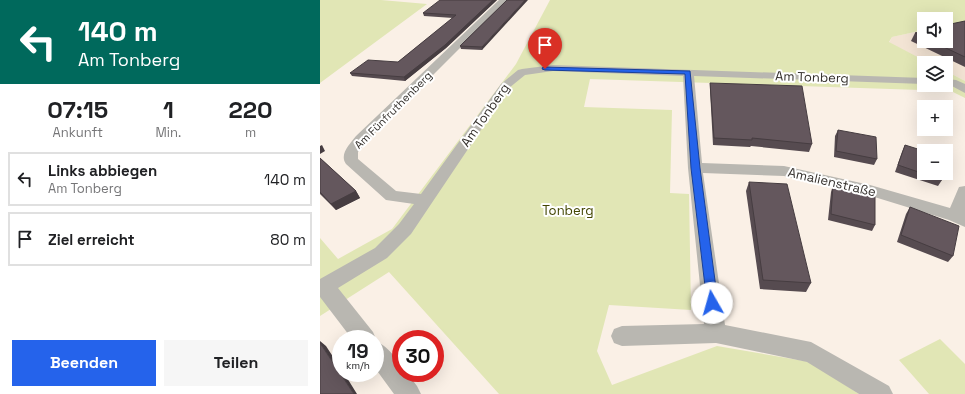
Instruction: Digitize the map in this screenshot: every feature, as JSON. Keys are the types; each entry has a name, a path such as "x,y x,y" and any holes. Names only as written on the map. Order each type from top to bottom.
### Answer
{"street":[{"name":"Am Fünfruthenberg","path":"427,200 392,196 352,160 351,152 361,139 504,0"},
{"name":"Am Tonberg","path":"322,288 381,253 405,229 427,200 504,86 522,72 553,68 917,81"},
{"path":"688,72 695,168 716,333"},
{"path":"953,83 965,89"},
{"name":"Amalienstraße","path":"695,168 784,171 870,190 960,218"},
{"path":"960,218 965,192"},
{"path":"322,288 357,330"},
{"path":"622,336 716,333 811,352 881,394"},
{"path":"384,362 409,394"}],"shaded area":[{"path":"965,22 965,81 953,75 953,56 917,57 889,43 892,37 917,32 917,48 953,48 953,34"}],"green space":[{"path":"320,0 381,0 427,4 320,83"},
{"name":"Tonberg","path":"550,0 965,0 965,22 953,25 953,12 917,12 917,32 892,37 889,42 917,57 917,90 590,79 584,107 672,110 670,193 689,194 691,310 609,305 597,351 612,385 717,346 810,362 859,394 499,394 444,333 444,330 441,330 389,272 320,316 320,238 338,259 392,229 516,64"},
{"name":"Tonberg","path":"953,75 965,81 965,98 953,92"},
{"path":"940,339 965,364 965,394 929,394 899,360"}],"building":[{"path":"440,0 493,0 445,45 404,77 350,73 368,60 398,62 456,15 423,13"},
{"path":"507,0 525,0 482,47 460,46"},
{"path":"965,21 965,57 946,48 953,48 953,24"},
{"path":"710,83 802,86 812,144 752,138 752,140 714,138"},
{"path":"838,130 876,137 877,159 836,151"},
{"path":"905,145 917,149 917,171 898,165"},
{"path":"320,158 356,191 331,204 320,192"},
{"path":"749,182 787,184 811,283 763,280"},
{"path":"833,185 875,195 875,225 831,214"},
{"path":"910,207 959,226 953,256 901,235"},
{"path":"320,343 332,361 332,382 346,382 354,394 320,394"}],"route":[{"path":"545,69 688,72 695,168 712,303"}]}
